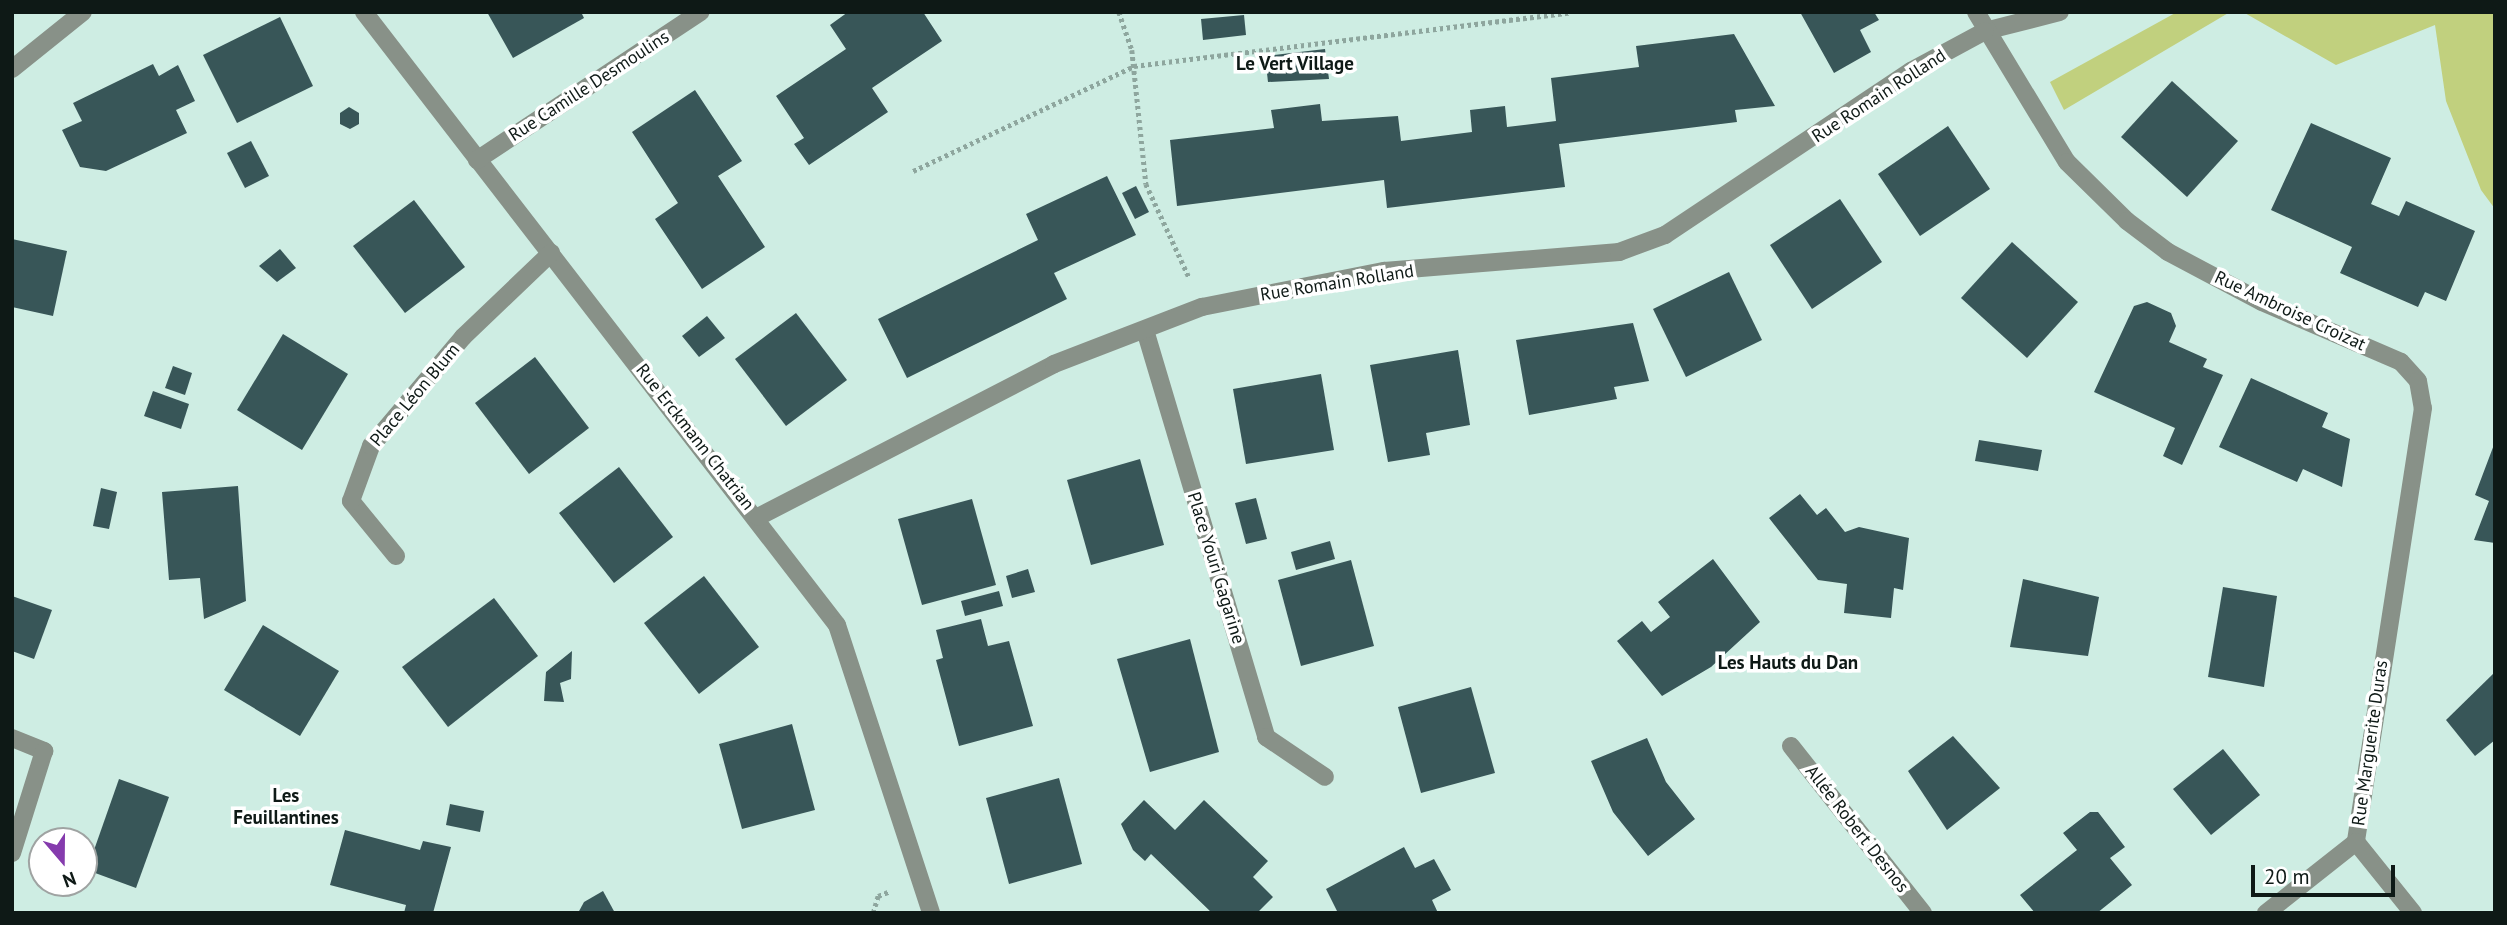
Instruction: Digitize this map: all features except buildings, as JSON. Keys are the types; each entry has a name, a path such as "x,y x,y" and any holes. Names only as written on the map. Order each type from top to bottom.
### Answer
{"street":[{"path":"12,69 83,12"},
{"name":"Rue Erckmann Chatrian","path":"364,12 758,517 837,625 931,913"},
{"name":"Rue Camille Desmoulins","path":"477,160 701,12"},
{"path":"1976,12 1985,30"},
{"name":"Rue Romain Rolland","path":"758,517 1054,364 1202,307 1384,271 1619,252 1714,207 1911,71 1985,30 2060,12"},
{"name":"Rue Ambroise Croizat","path":"1985,30 2067,162 2127,221 2168,252 2262,302 2400,362 2418,381 2423,408 2387,615"},
{"name":"Place Léon Blum","path":"396,556 351,501 371,446 463,337 551,253"},
{"name":"Place Youri Gagarine","path":"1145,330 1266,737 1325,777"},
{"name":"Rue Marguerite Duras","path":"2266,913 2356,842 2387,615"},
{"path":"12,738 44,751 12,853"},
{"name":"Allée Robert Desnos","path":"1791,746 1923,913"},
{"path":"2356,842 2413,913"}],"path":[{"path":"1119,12 1134,66 1146,184 1202,307"},
{"path":"913,171 1134,66 1572,12"},
{"path":"873,913 877,896"}],"green space":[{"path":"2177,12 2230,12 2064,110 2050,82"},
{"path":"2243,12 2495,12 2495,209 2481,190 2446,101 2435,25 2336,65"}],"district":[{"name":"Le Vert Village","path":"1295,64"},
{"name":"Les Hauts du Dan","path":"1788,663"},
{"name":"Les Feuillantines","path":"286,807"}]}
